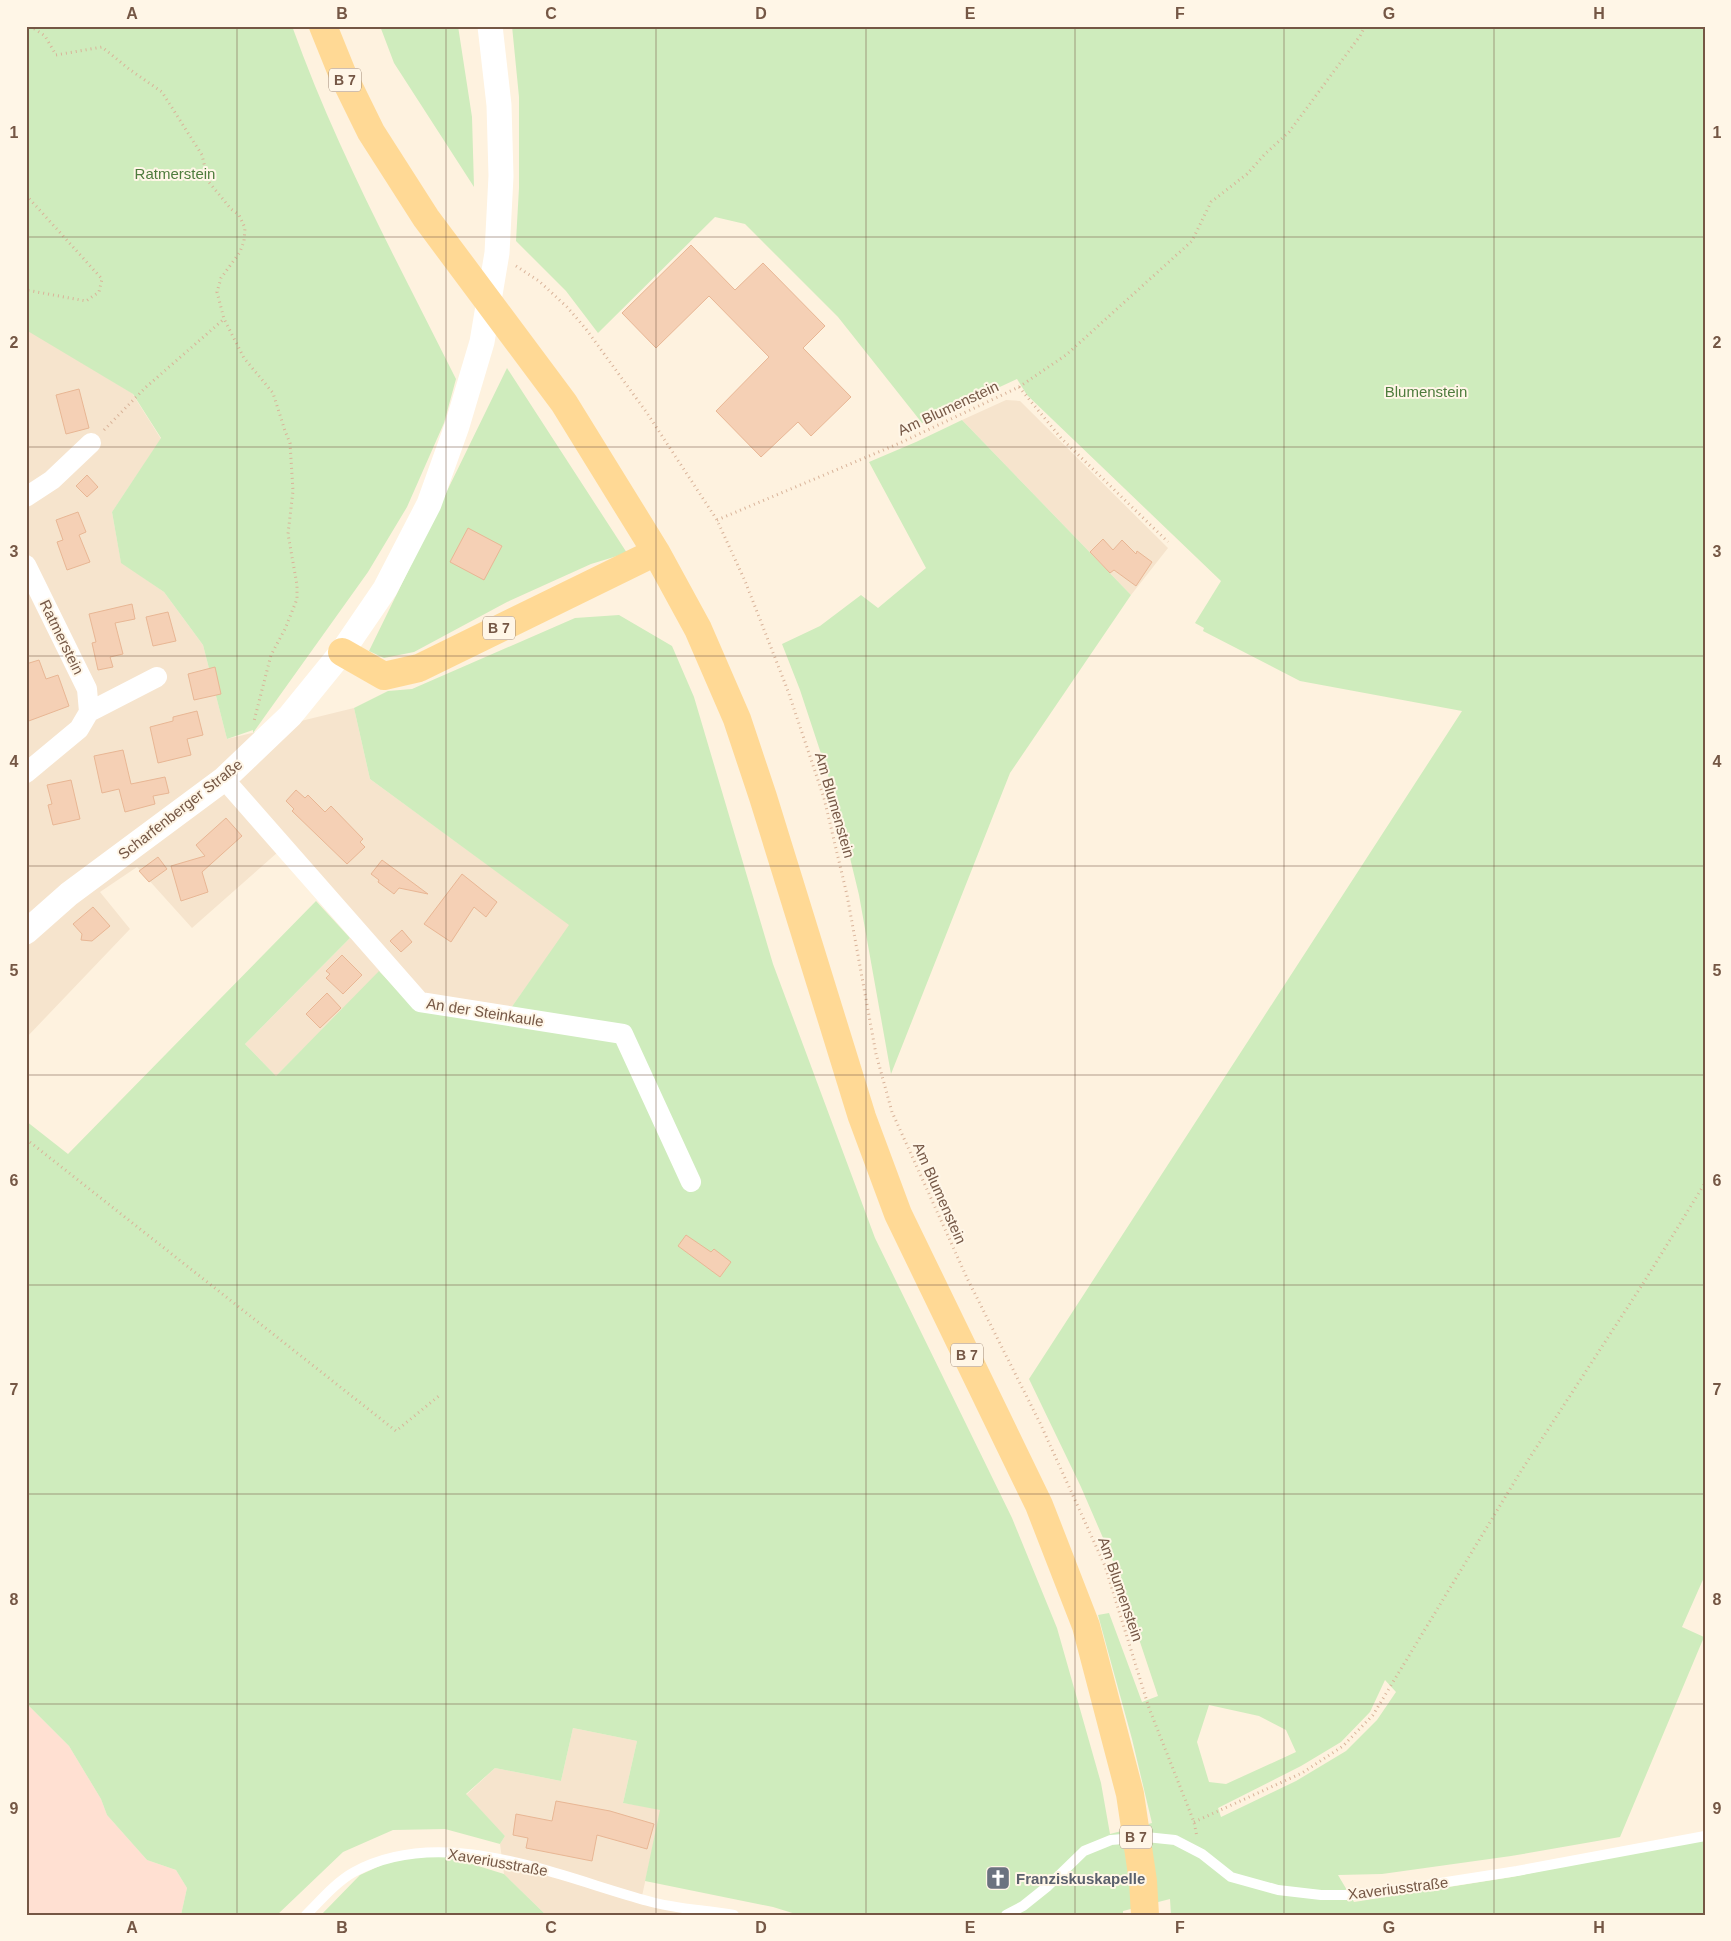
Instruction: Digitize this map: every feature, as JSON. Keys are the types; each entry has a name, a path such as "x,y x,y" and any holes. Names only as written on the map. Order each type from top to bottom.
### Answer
{"main road":[{"name":"B 7","path":"323,26 342,73 371,132 426,218 564,403 656,552 698,629 737,719 862,1117 898,1214 1039,1505 1086,1626 1130,1794 1143,1881 1145,1915"},
{"name":"B 7","path":"342,652 384,676 419,668 656,552"}],"street":[{"name":"Scharfenberger Straße","path":"26,932 70,894 224,778 290,716 342,652 385,589 429,504 457,426 482,342 497,253 501,176 499,105 490,26"},
{"path":"26,497 52,480 91,443"},
{"name":"Ratmerstein","path":"26,565 87,689 89,712"},
{"path":"26,773 79,729 89,712 157,677"},
{"name":"An der Steinkaule","path":"224,778 420,1002 623,1034 691,1182"}],"lane":[{"name":"Xaveriusstraße","path":"1006,1915 1023,1906 1048,1886 1084,1851 1110,1840 1146,1837 1175,1840 1202,1854 1231,1877 1278,1890 1321,1895 1363,1895 1517,1872 1705,1836"},
{"name":"Xaveriusstraße","path":"306,1915 337,1884 360,1868 387,1859 437,1852 464,1854 534,1866 650,1902 734,1915"}],"path":[{"path":"30,26 45,36 56,55 102,47 162,92 202,155 208,181 231,209 239,215 245,228 244,241 240,252 221,278 217,292 224,319 244,358 273,393 284,431 290,443 293,491 288,534 297,584 297,598 285,629 271,655 246,758"},
{"path":"1019,388 1066,355 1192,241 1211,202 1247,174 1289,132 1360,36 1364,26"},
{"path":"26,195 102,279 98,292 86,300 26,290"},
{"name":"Am Blumenstein","path":"497,253 539,280 586,329 647,412 717,520 745,581 784,682 824,798 847,895 876,1054 892,1112 966,1278 1040,1423 1105,1566 1149,1708 1194,1822 1202,1854"},
{"path":"91,443 145,388 224,319"},
{"name":"Am Blumenstein","path":"717,520 900,443 1019,388 1061,438 1168,542"},
{"path":"26,1139 396,1431 440,1395"},
{"path":"1194,1822 1302,1773 1343,1746 1373,1715 1521,1471 1644,1282 1705,1183"}],"shaded area":[{"path":"26,329 132,393 161,439 112,512 121,562 164,592 203,645 227,739 354,708 370,779 570,925 511,1008 424,993 392,959 276,1076 245,1044 362,926 287,844 192,928 137,867 100,892 130,929 26,1038"},
{"path":"1006,400 1020,401 1168,548 1131,595 962,420"},
{"path":"26,1703 69,1746 101,1799 107,1815 147,1860 176,1870 187,1888 181,1915 26,1915"},
{"path":"573,1728 637,1741 623,1803 661,1809 642,1896 699,1915 546,1915 504,1874 500,1844 505,1836 466,1795 495,1768 561,1781"}],"green space":[{"name":"Ratmerstein","path":"26,26 292,26 309,72 348,161 456,379 444,423 407,507 368,572 253,733 253,730 227,739 203,645 164,592 121,563 112,512 161,438 133,394 26,330"},
{"path":"380,26 458,26 472,117 474,187 394,63"},
{"name":"Blumenstein","path":"512,26 1705,26 1705,1575 1682,1627 1704,1637 1620,1837 1511,1856 1382,1874 1338,1875 1354,1902 1512,1877 1705,1837 1705,1915 1171,1915 1170,1899 1123,1911 1123,1915 799,1915 773,1907 645,1881 660,1810 623,1803 637,1741 573,1728 561,1781 495,1768 466,1794 505,1836 500,1844 445,1829 393,1830 343,1852 277,1915 181,1915 187,1888 176,1870 147,1860 107,1815 101,1799 69,1746 26,1703 26,1121 68,1154 316,901 350,938 245,1044 276,1076 379,971 416,1010 511,1008 569,925 370,779 354,708 388,691 412,689 575,618 619,615 672,646 694,697 773,964 875,1238 1012,1518 1057,1628 1101,1783 1110,1834 1152,1823 1132,1739 1098,1615 1109,1613 1142,1702 1158,1696 1113,1561 1081,1487 1029,1379 1462,711 1300,681 1203,631 1204,628 1195,623 1221,581 1027,395 1017,379 922,423 838,317 745,224 715,217 598,333 566,291 516,241 519,188 519,97","holes":["1385,1680 1396,1692 1377,1720 1346,1751 1296,1781 1221,1817 1218,1808 1301,1766 1341,1742 1370,1712","1209,1705 1259,1716 1286,1730 1296,1752 1226,1784 1209,1782 1197,1742"]},
{"path":"507,368 627,553 591,564 507,602 414,652 384,658 369,651"},
{"path":"962,420 1131,595 1010,773 891,1074 859,895 835,796 800,690 782,644 820,626 861,595 878,608 926,568 869,462"},
{"path":"446,1856 504,1874 546,1915 321,1915 360,1875 399,1857"}],"building":[{"path":"691,245 735,290 763,263 825,326 803,348 851,397 811,436 798,422 761,457 716,411 769,357 709,296 656,348 622,313"},
{"path":"79,389 89,428 66,434 56,395"},
{"path":"87,475 98,487 87,497 76,486"},
{"path":"78,512 86,532 79,535 90,562 67,570 57,542 63,540 56,520"},
{"path":"468,528 502,546 484,580 450,562"},
{"path":"1103,539 1113,550 1122,540 1136,554 1137,551 1152,562 1136,586 1114,570 1110,573 1090,552"},
{"path":"132,604 135,619 115,623 123,654 110,657 113,667 98,670 92,643 96,642 89,614"},
{"path":"168,612 176,641 153,646 146,617"},
{"path":"39,660 46,679 58,675 69,706 26,722 26,664"},
{"path":"215,667 221,694 194,700 188,674"},
{"path":"197,711 203,735 187,739 191,755 158,763 150,727 173,721 173,717"},
{"path":"123,750 131,784 165,777 169,793 153,796 155,804 125,812 119,789 102,793 94,756"},
{"path":"71,780 80,819 53,825 48,805 52,804 47,785"},
{"path":"296,790 305,798 308,795 325,812 331,806 363,839 360,842 365,847 347,864 292,811 294,809 286,801"},
{"path":"226,818 242,836 202,872 208,892 181,901 171,866 205,856 196,845"},
{"path":"158,857 167,869 149,882 139,871"},
{"path":"382,860 428,894 399,888 394,894 371,874"},
{"path":"462,874 497,902 486,917 474,907 451,942 424,924"},
{"path":"93,907 110,926 92,941 81,940 82,934 73,924"},
{"path":"402,930 412,942 401,952 390,941"},
{"path":"342,955 362,975 343,994 326,978 330,974 326,971"},
{"path":"327,993 341,1008 320,1028 306,1014"},
{"path":"686,1235 711,1252 714,1249 731,1262 720,1277 678,1246"},
{"path":"556,1801 610,1811 654,1824 647,1849 597,1835 592,1861 526,1848 528,1838 513,1835 516,1814 552,1821"}],"place":[{"name":"Franziskuskapelle","path":"998,1878"}]}
